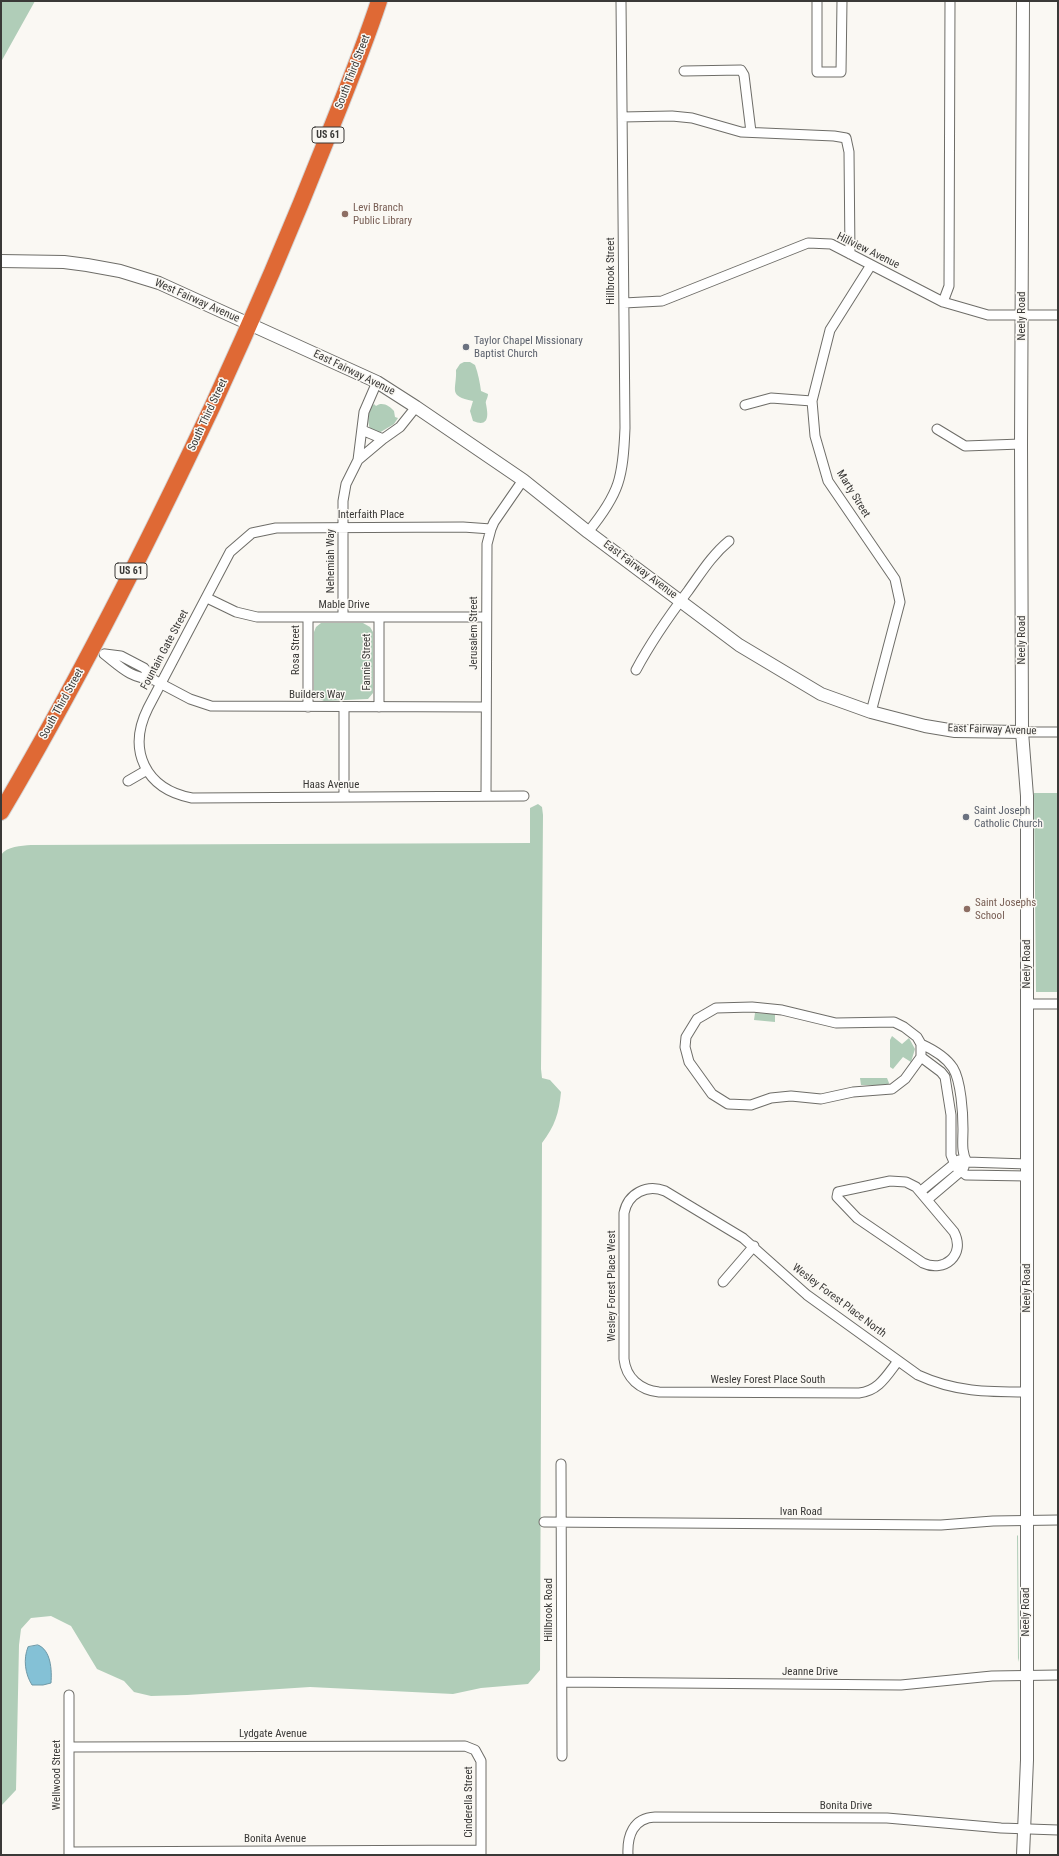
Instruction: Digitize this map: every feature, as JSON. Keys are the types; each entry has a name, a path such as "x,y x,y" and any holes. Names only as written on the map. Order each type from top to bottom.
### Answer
{"highway":[{"name":"South Third Street","path":"1,812 99,651 250,325 308,187 366,39 379,1"}],"street":[{"name":"Hillbrook Street","path":"588,532 610,502 623,466 625,428 621,1"},
{"path":"817,1 817,72 841,72 842,1"},
{"path":"943,302 949,286 950,1"},
{"name":"Neely Road","path":"1023,1 1021,444 1022,732 1027,796 1027,1760 1023,1855"},
{"path":"684,71 741,70 744,75 750,132"},
{"path":"622,117 672,116 692,118 740,132 834,136 846,138 849,152 850,254"},
{"name":"Hillview Avenue","path":"624,303 662,301 808,243 831,244 943,302 988,315 1058,315"},
{"name":"West Fairway Avenue","path":"1,261 64,262 120,271 171,288 250,325"},
{"name":"Marty Street","path":"871,265 830,330 812,401 815,436 828,481 895,579 900,602 871,712"},
{"name":"East Fairway Avenue","path":"250,325 377,382 416,407 523,480 588,532 739,644 821,694 871,712 925,726 955,731 1058,732"},
{"name":"Nehemiah Way","path":"358,460 365,405 377,382"},
{"path":"745,405 771,398 812,401"},
{"name":"Nehemiah Way","path":"343,617 344,490 350,474 358,460 400,427 416,407"},
{"path":"937,429 965,446 1021,444"},
{"path":"362,430 383,439"},
{"name":"Jerusalem Street","path":"486,796 486,549 491,528 523,480"},
{"name":"Interfaith Place","path":"252,533 270,528 491,528"},
{"name":"Fountain Gate Street","path":"147,770 141,754 140,728 158,682 207,598 230,552 252,533"},
{"path":"636,670 647,650 716,551 729,541"},
{"name":"Mable Drive","path":"207,598 236,612 253,617 486,617"},
{"name":"Fannie Street","path":"379,617 379,707"},
{"name":"Rosa Street","path":"308,618 308,707"},
{"name":"Builders Way","path":"99,651 122,656 144,668 158,682 190,699 210,706 486,707"},
{"path":"344,707 344,797"},
{"path":"128,781 147,770"},
{"name":"Haas Avenue","path":"147,770 157,781 172,791 192,798 524,796"},
{"path":"1027,1004 1058,1004"},
{"path":"752,1007 782,1010 836,1023 894,1022 904,1026 917,1037 921,1044 921,1057 905,1079 892,1089 853,1092 821,1099 802,1096 778,1097 752,1105 737,1105 728,1104 712,1094 689,1062 684,1047 687,1033 692,1025 702,1015 716,1008 752,1007"},
{"path":"921,1044 930,1048 948,1062 956,1075 963,1125 965,1160 961,1171 928,1199"},
{"path":"921,1057 941,1072 945,1077 951,1125 951,1150 954,1164 966,1174 984,1175 1027,1170"},
{"path":"951,1125 963,1125"},
{"path":"921,1191 954,1164 965,1160 1027,1170"},
{"path":"984,1164 984,1175"},
{"path":"890,1181 906,1182 921,1191 954,1232 958,1241 955,1254 942,1266 932,1266 922,1263 895,1245 857,1218 839,1200 837,1195 838,1192 890,1181"},
{"name":"Wesley Forest Place North","path":"631,1198 636,1193 648,1188 662,1190 718,1221 754,1246 806,1295 918,1375 951,1387 975,1391 1027,1392"},
{"name":"Wesley Forest Place West","path":"630,1376 624,1362 624,1213 631,1198"},
{"path":"723,1282 754,1246"},
{"name":"Wesley Forest Place South","path":"630,1376 642,1387 659,1392 859,1393 869,1391 878,1386 898,1361"},
{"name":"Hillbrook Road","path":"561,1464 562,1756"},
{"name":"Ivan Road","path":"544,1522 941,1525 1026,1520 1058,1520"},
{"name":"Jeanne Drive","path":"562,1682 901,1685 980,1677 1058,1675"},
{"name":"Wellwood Street","path":"69,1696 69,1853"},
{"name":"Lydgate Avenue","path":"69,1747 462,1745 475,1750"},
{"name":"Cinderella Street","path":"475,1750 481,1761 481,1853"},
{"name":"Bonita Drive","path":"628,1855 628,1838 635,1825 643,1820 655,1817 887,1818 1023,1830 1058,1830"},
{"name":"Bonita Avenue","path":"69,1853 481,1853"}],"green space":[{"path":"1,1 35,1 1,62"},
{"path":"470,362 475,365 481,391 488,394 486,403 487,419 482,423 473,421 470,411 473,401 460,397 455,391 456,370 460,364"},
{"path":"374,404 376,406 383,404 390,407 394,411 395,417 398,418 394,424 379,433 370,429 369,426 369,412"},
{"path":"321,623 363,623 370,627 373,632 373,693 368,699 324,701 318,698 314,691 314,632 316,627"},
{"path":"1034,793 1058,793 1058,992 1036,992"},
{"path":"538,804 542,807 543,815 541,1069 542,1078 550,1080 561,1092 556,1119 542,1143 540,1670 528,1684 481,1688 453,1694 310,1687 151,1696 134,1692 124,1681 97,1669 71,1626 51,1616 31,1618 21,1629 19,1645 16,1790 1,1806 1,855 10,848 31,845 530,843 530,808"},
{"path":"755,1013 775,1014 775,1022 754,1020"},
{"path":"892,1036 902,1044 909,1038 915,1049 911,1062 903,1057 893,1069 890,1067 890,1040"},
{"path":"860,1078 887,1078 889,1083 888,1085 861,1085"},
{"path":"1018,1535 1019,1658 1018,1662 1017,1536"}],"water":[{"path":"38,1645 46,1651 50,1661 51,1683 32,1685 26,1671 26,1652 28,1647"}],"place":[{"name":"Levi Branch Public Library","path":"345,214"},
{"name":"Taylor Chapel Missionary Baptist Church","path":"466,347"},
{"name":"Saint Joseph Catholic Church","path":"966,817"},
{"name":"Saint Josephs School","path":"967,909"}]}
